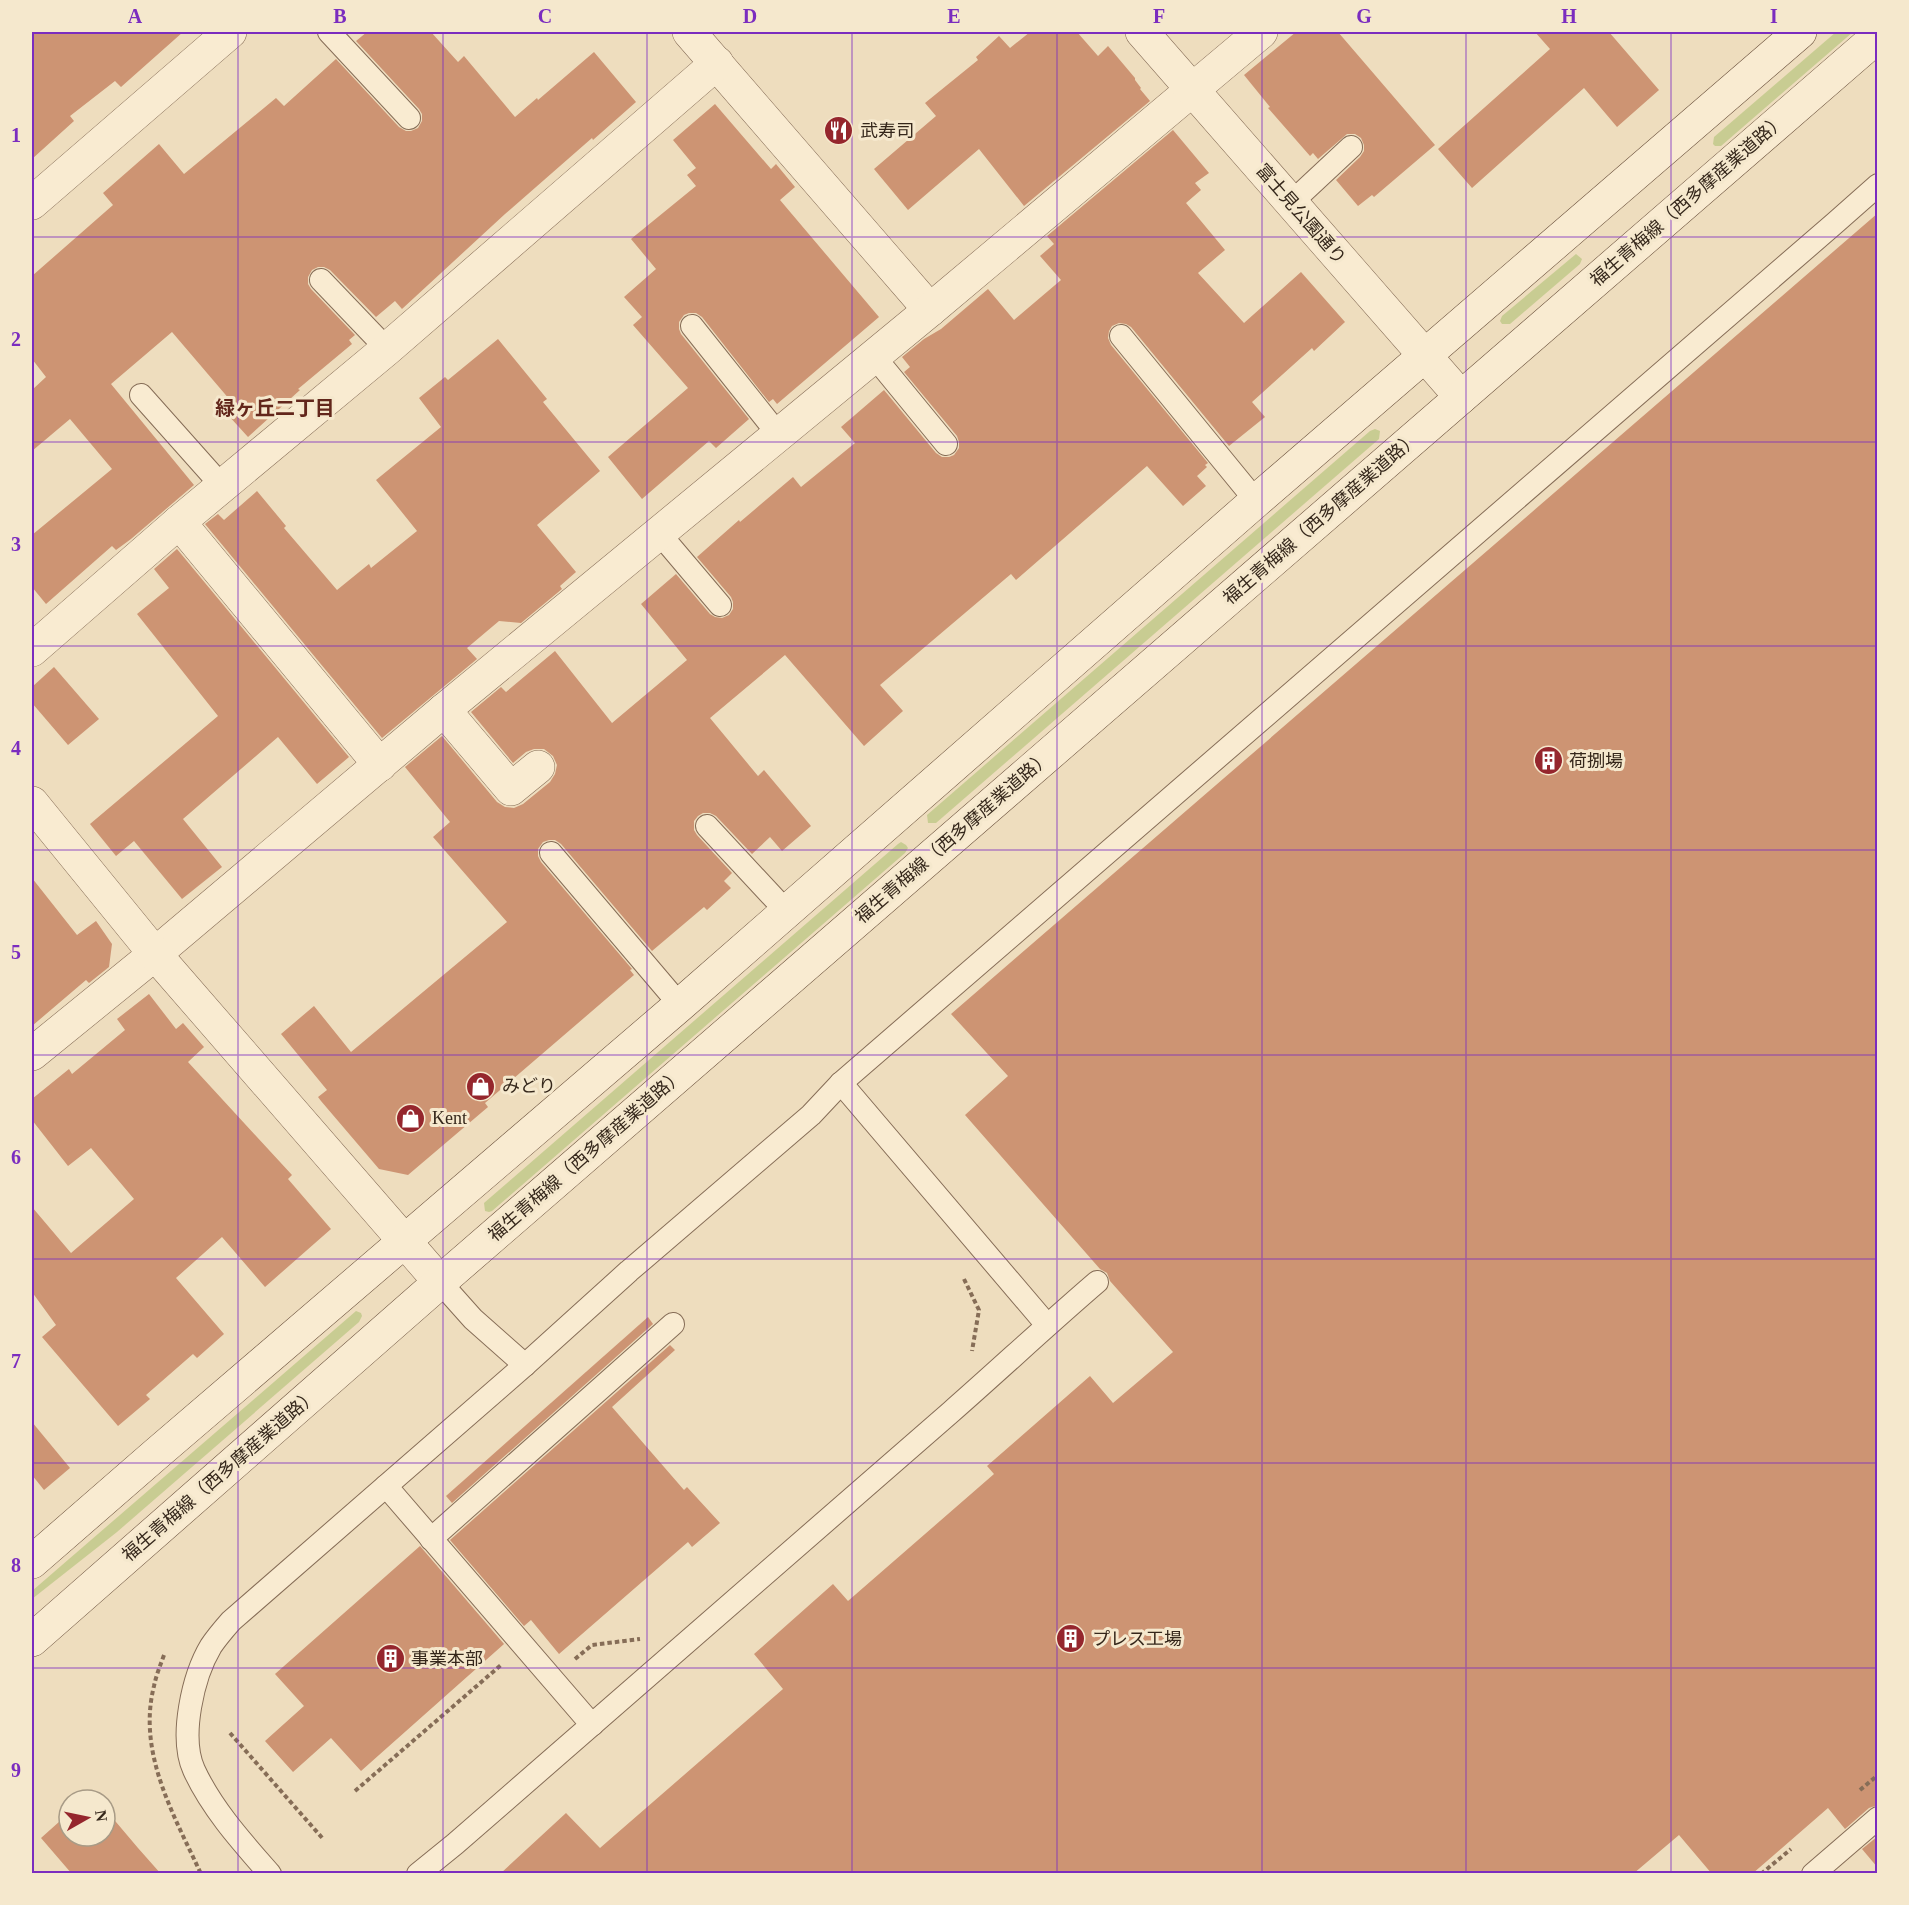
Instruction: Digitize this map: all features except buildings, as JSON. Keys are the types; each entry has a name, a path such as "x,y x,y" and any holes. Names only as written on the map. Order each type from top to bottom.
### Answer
{"street":[{"path":"32,203 230,32"},
{"path":"689,32 930,310"},
{"name":"富士見公園通り","path":"1142,32 1461,397"},
{"path":"32,1054 155,954 444,710 930,310 1261,32"},
{"path":"32,1562 680,1005 1256,501 1800,32"},
{"name":"福生青梅線（西多摩産業道路）","path":"32,1640 440,1282 1878,36"},
{"path":"32,650 179,522 387,349 717,63"},
{"path":"179,522 380,765"},
{"path":"444,710 512,789 538,767"},
{"path":"32,803 155,954 440,1282"}],"lane":[{"path":"329,32 409,118"},
{"path":"1291,202 1351,147"},
{"path":"270,1874 217,1810 193,1768 188,1741 191,1705 197,1677 211,1647 231,1621 525,1365 629,1271 812,1115 841,1083 1878,184"},
{"path":"321,280 387,349"},
{"path":"692,326 778,434"},
{"path":"1121,336 1256,501"},
{"path":"873,355 946,444"},
{"path":"141,395 222,486"},
{"path":"658,533 720,604"},
{"path":"707,826 786,911"},
{"path":"551,853 680,1005"},
{"path":"841,1083 1047,1325"},
{"path":"440,1282 473,1319 525,1365"},
{"path":"418,1874 993,1376 1097,1282"},
{"path":"430,1539 673,1324"},
{"path":"386,1486 592,1725"},
{"path":"1813,1874 1878,1818"}],"path":[{"path":"961,1273 979,1310 970,1359"},
{"path":"574,1660 591,1645 649,1638"},
{"path":"355,1791 503,1664"},
{"path":"230,1733 324,1840"}],"green space":[{"path":"1836,32 1853,32 1721,146 1713,144 1714,137"},
{"path":"1576,254 1582,259 1580,264 1510,324 1502,324 1500,321 1502,316"},
{"path":"1375,429 1380,431 1379,439 936,823 928,823 927,815"},
{"path":"901,842 908,848 905,853 492,1211 485,1211 484,1203"},
{"path":"356,1311 362,1316 359,1322 117,1532 32,1599 32,1591"}],"place":[{"name":"武寿司","path":"839,131"},
{"name":"荷捌場","path":"1548,761"},
{"name":"みどり","path":"481,1086"},
{"name":"Kent","path":"411,1118"},
{"name":"プレス工場","path":"1071,1639"},
{"name":"事業本部","path":"390,1659"}],"district":[{"name":"緑ヶ丘二丁目","path":"275,408"}]}
